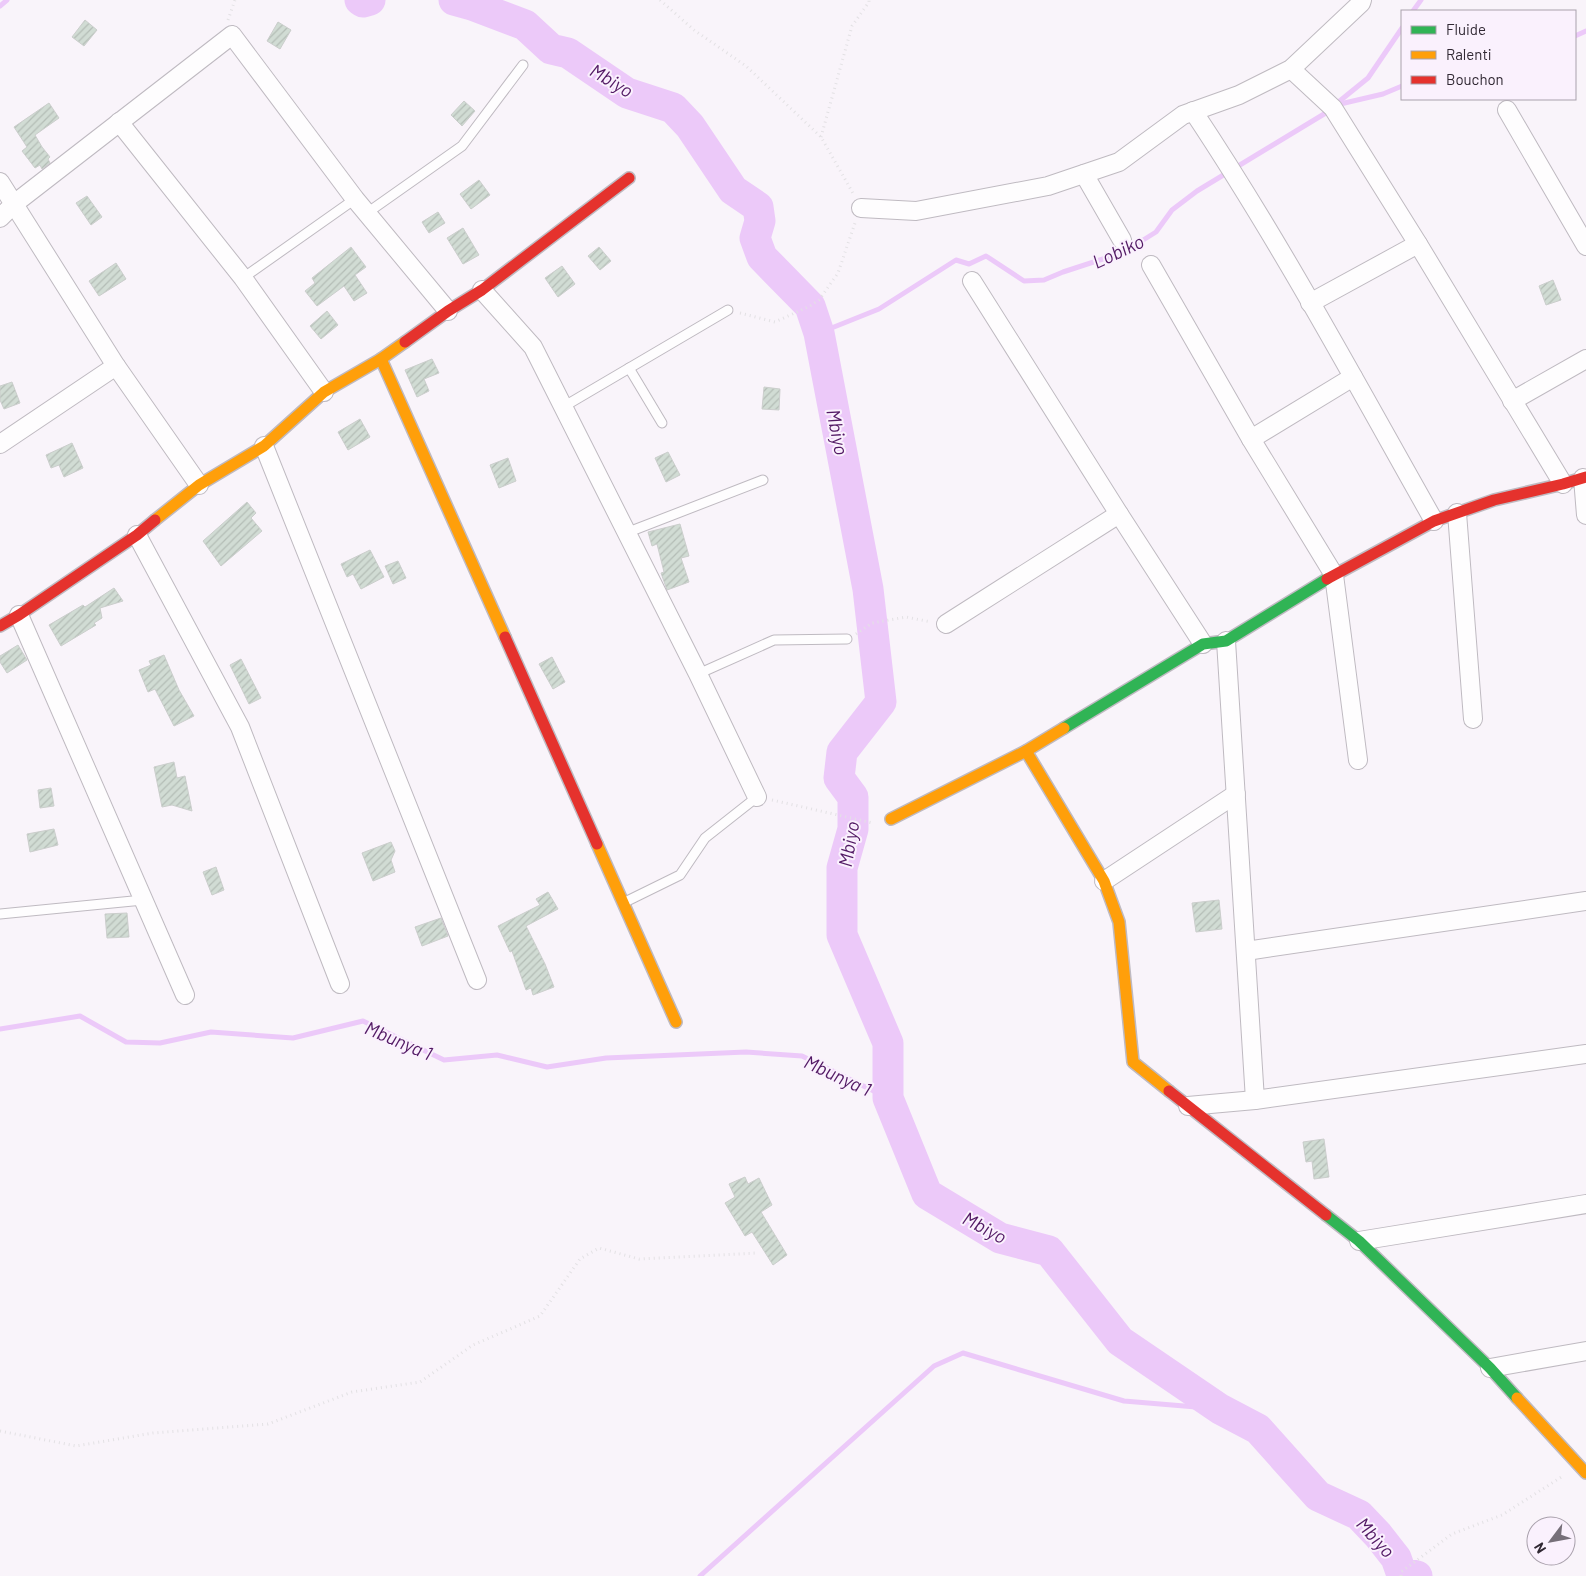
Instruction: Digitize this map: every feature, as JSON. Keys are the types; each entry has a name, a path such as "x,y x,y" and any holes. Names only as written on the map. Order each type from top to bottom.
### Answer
{"street":[{"path":"861,208 916,211 1048,186 1119,162 1183,115 1239,95 1291,69 1362,0"},
{"path":"0,218 14,204 232,36 355,199 448,312"},
{"path":"1291,69 1333,108 1418,244 1563,484"},
{"path":"1507,110 1586,246"},
{"path":"1192,111 1232,170 1353,377 1434,522"},
{"path":"119,122 243,278 324,392"},
{"path":"1084,174 1122,240"},
{"path":"0,626 138,535 199,484 264,446 324,392 381,359 482,290 629,178"},
{"path":"0,182 116,366 199,484"},
{"path":"1310,303 1418,244"},
{"path":"1151,265 1251,439 1334,575 1358,760"},
{"path":"972,281 1203,644"},
{"path":"482,290 533,347 698,674 757,797"},
{"path":"381,359 676,1022"},
{"path":"1512,401 1586,359"},
{"path":"0,444 116,366"},
{"path":"1251,439 1353,377"},
{"path":"264,446 477,980"},
{"path":"892,819 1026,751 1203,644 1226,641 1334,575 1434,522 1494,500 1584,478 1586,515"},
{"path":"1458,513 1473,719"},
{"path":"946,624 1119,514"},
{"path":"138,535 240,727 340,984"},
{"path":"19,615 185,995"},
{"path":"1226,641 1255,1100"},
{"path":"1026,751 1104,881 1118,922 1133,1062 1359,1241 1490,1368 1582,1469"},
{"path":"1104,881 1236,794"},
{"path":"1246,951 1586,901"},
{"path":"1188,1106 1255,1100 1586,1054"},
{"path":"1359,1241 1586,1204"},
{"path":"1490,1368 1586,1351"}],"lane":[{"path":"367,213 462,146 523,65"},
{"path":"243,278 355,199"},
{"path":"563,407 728,310"},
{"path":"629,368 662,423"},
{"path":"626,533 763,480"},
{"path":"698,674 774,640 848,639"},
{"path":"623,903 680,875 706,838 757,797"},
{"path":"0,914 143,900"}],"path":[{"path":"660,0 694,30 746,66 821,137 861,208 838,273 819,300 775,322 728,310"},
{"path":"821,137 852,26 869,0"},
{"path":"848,639 872,623 906,617 946,624"},
{"path":"757,797 862,822"},
{"path":"0,1431 76,1446 153,1433 268,1424 352,1392 420,1382 473,1344 540,1316 580,1258 599,1248 639,1259 757,1253"},
{"path":"1401,1576 1402,1572 1452,1534 1502,1515 1582,1469"}],"building":[{"path":"85,20 97,30 84,46 72,37"},
{"path":"278,22 291,30 280,49 267,41"},
{"path":"464,101 475,111 462,126 451,115"},
{"path":"49,103 59,118 35,135 50,157 48,159 50,163 42,169 40,165 35,168 22,151 27,147 14,127"},
{"path":"479,180 490,195 471,209 460,194"},
{"path":"87,196 102,217 91,225 76,203"},
{"path":"438,212 445,223 429,233 422,222"},
{"path":"463,228 479,255 463,264 447,238"},
{"path":"351,247 366,267 355,275 367,293 354,301 344,286 317,306 305,291 315,283 312,278"},
{"path":"599,247 611,261 600,270 588,256"},
{"path":"116,263 126,279 99,296 89,281"},
{"path":"562,266 575,284 558,297 545,278"},
{"path":"1553,280 1561,300 1546,305 1539,286"},
{"path":"327,311 338,325 321,339 310,326"},
{"path":"432,359 439,373 424,379 429,391 417,397 405,370"},
{"path":"12,382 20,403 4,409 0,400 0,386"},
{"path":"764,387 780,389 779,410 762,409"},
{"path":"360,419 370,437 348,450 338,432"},
{"path":"72,443 83,468 64,477 59,465 51,468 46,455"},
{"path":"668,452 680,475 666,482 655,458"},
{"path":"508,458 516,481 499,488 490,465"},
{"path":"247,502 256,513 251,518 262,531 221,566 203,541"},
{"path":"680,524 689,556 681,558 689,582 667,590 661,573 664,572 657,544 652,546 648,532"},
{"path":"370,550 384,577 361,589 353,574 347,577 341,564"},
{"path":"398,561 406,578 393,584 385,566"},
{"path":"114,588 123,601 100,608 102,618 94,623 96,625 61,646 49,625 83,605 85,607"},
{"path":"18,645 27,660 7,673 0,662 0,656"},
{"path":"164,655 179,690 194,716 174,726 155,689 148,692 139,670 151,665 149,661"},
{"path":"552,657 565,682 553,689 539,664"},
{"path":"241,659 261,698 249,704 230,665"},
{"path":"174,762 177,778 185,776 192,811 172,805 162,807 154,767"},
{"path":"51,788 54,806 40,808 38,790"},
{"path":"54,829 58,845 30,852 27,834"},
{"path":"391,842 395,851 391,860 395,872 373,881 362,853"},
{"path":"216,867 224,890 212,895 203,872"},
{"path":"548,892 558,909 526,926 554,987 533,995 531,988 526,990 512,951 510,952 498,926 540,905 536,899"},
{"path":"1219,900 1222,929 1196,932 1192,903"},
{"path":"127,913 129,937 107,938 105,914"},
{"path":"441,918 448,936 422,946 415,927"},
{"path":"1324,1139 1329,1177 1314,1179 1312,1161 1306,1162 1303,1142"},
{"path":"745,1177 748,1184 759,1178 772,1205 761,1212 787,1255 773,1265 752,1232 745,1236 725,1203 735,1197 729,1184"}],"waterway":[{"path":"0,6 7,0"},
{"name":"Mbiyo","path":"360,0 363,2 370,0"},
{"name":"Mbiyo","path":"454,0 525,25 551,49 568,53 627,93 673,108 690,126 733,190 758,207 760,221 755,238 762,257 810,306 819,333 868,589 881,702 842,752 839,778 853,797 853,829 842,868 842,935 888,1043 888,1098 927,1194 1000,1238 1049,1251 1120,1341 1220,1409 1258,1429 1318,1496 1359,1515 1396,1558 1401,1572 1417,1576"},
{"path":"1414,10 1421,0"},
{"path":"1336,104 1368,78 1401,29"},
{"name":"Lobiko","path":"1576,36 1586,31"},
{"name":"Lobiko","path":"1336,105 1383,94 1401,86"},
{"name":"Lobiko","path":"819,333 879,309 956,260 969,264 986,256 1024,281 1044,280 1124,252 1156,232 1172,210 1197,191 1329,111"},
{"name":"Mbunya 1","path":"0,1029 80,1016 126,1042 160,1043 211,1032 293,1038 363,1021 444,1060 497,1055 547,1067 606,1058 746,1052 802,1056 888,1098"},
{"path":"700,1576 934,1366 963,1353 1124,1401 1220,1409"}],"traffic: fast":[{"path":"1064,728 1203,644 1226,641 1327,579"},
{"path":"1326,1215 1359,1241 1490,1368 1517,1398"}],"traffic: slow":[{"path":"155,520 199,485 264,446 324,392 381,359 405,342"},
{"path":"381,359 505,637"},
{"path":"891,819 1026,751 1064,728"},
{"path":"1026,751 1104,881 1119,922 1133,1062 1169,1091"},
{"path":"597,844 676,1022"},
{"path":"1517,1398 1586,1473"}],"traffic: jam":[{"path":"405,342 448,311 482,290 629,178"},
{"path":"1327,579 1434,521 1494,500 1586,477"},
{"path":"0,626 137,535 155,520"},
{"path":"505,637 597,844"},
{"path":"1169,1091 1326,1215"}]}
